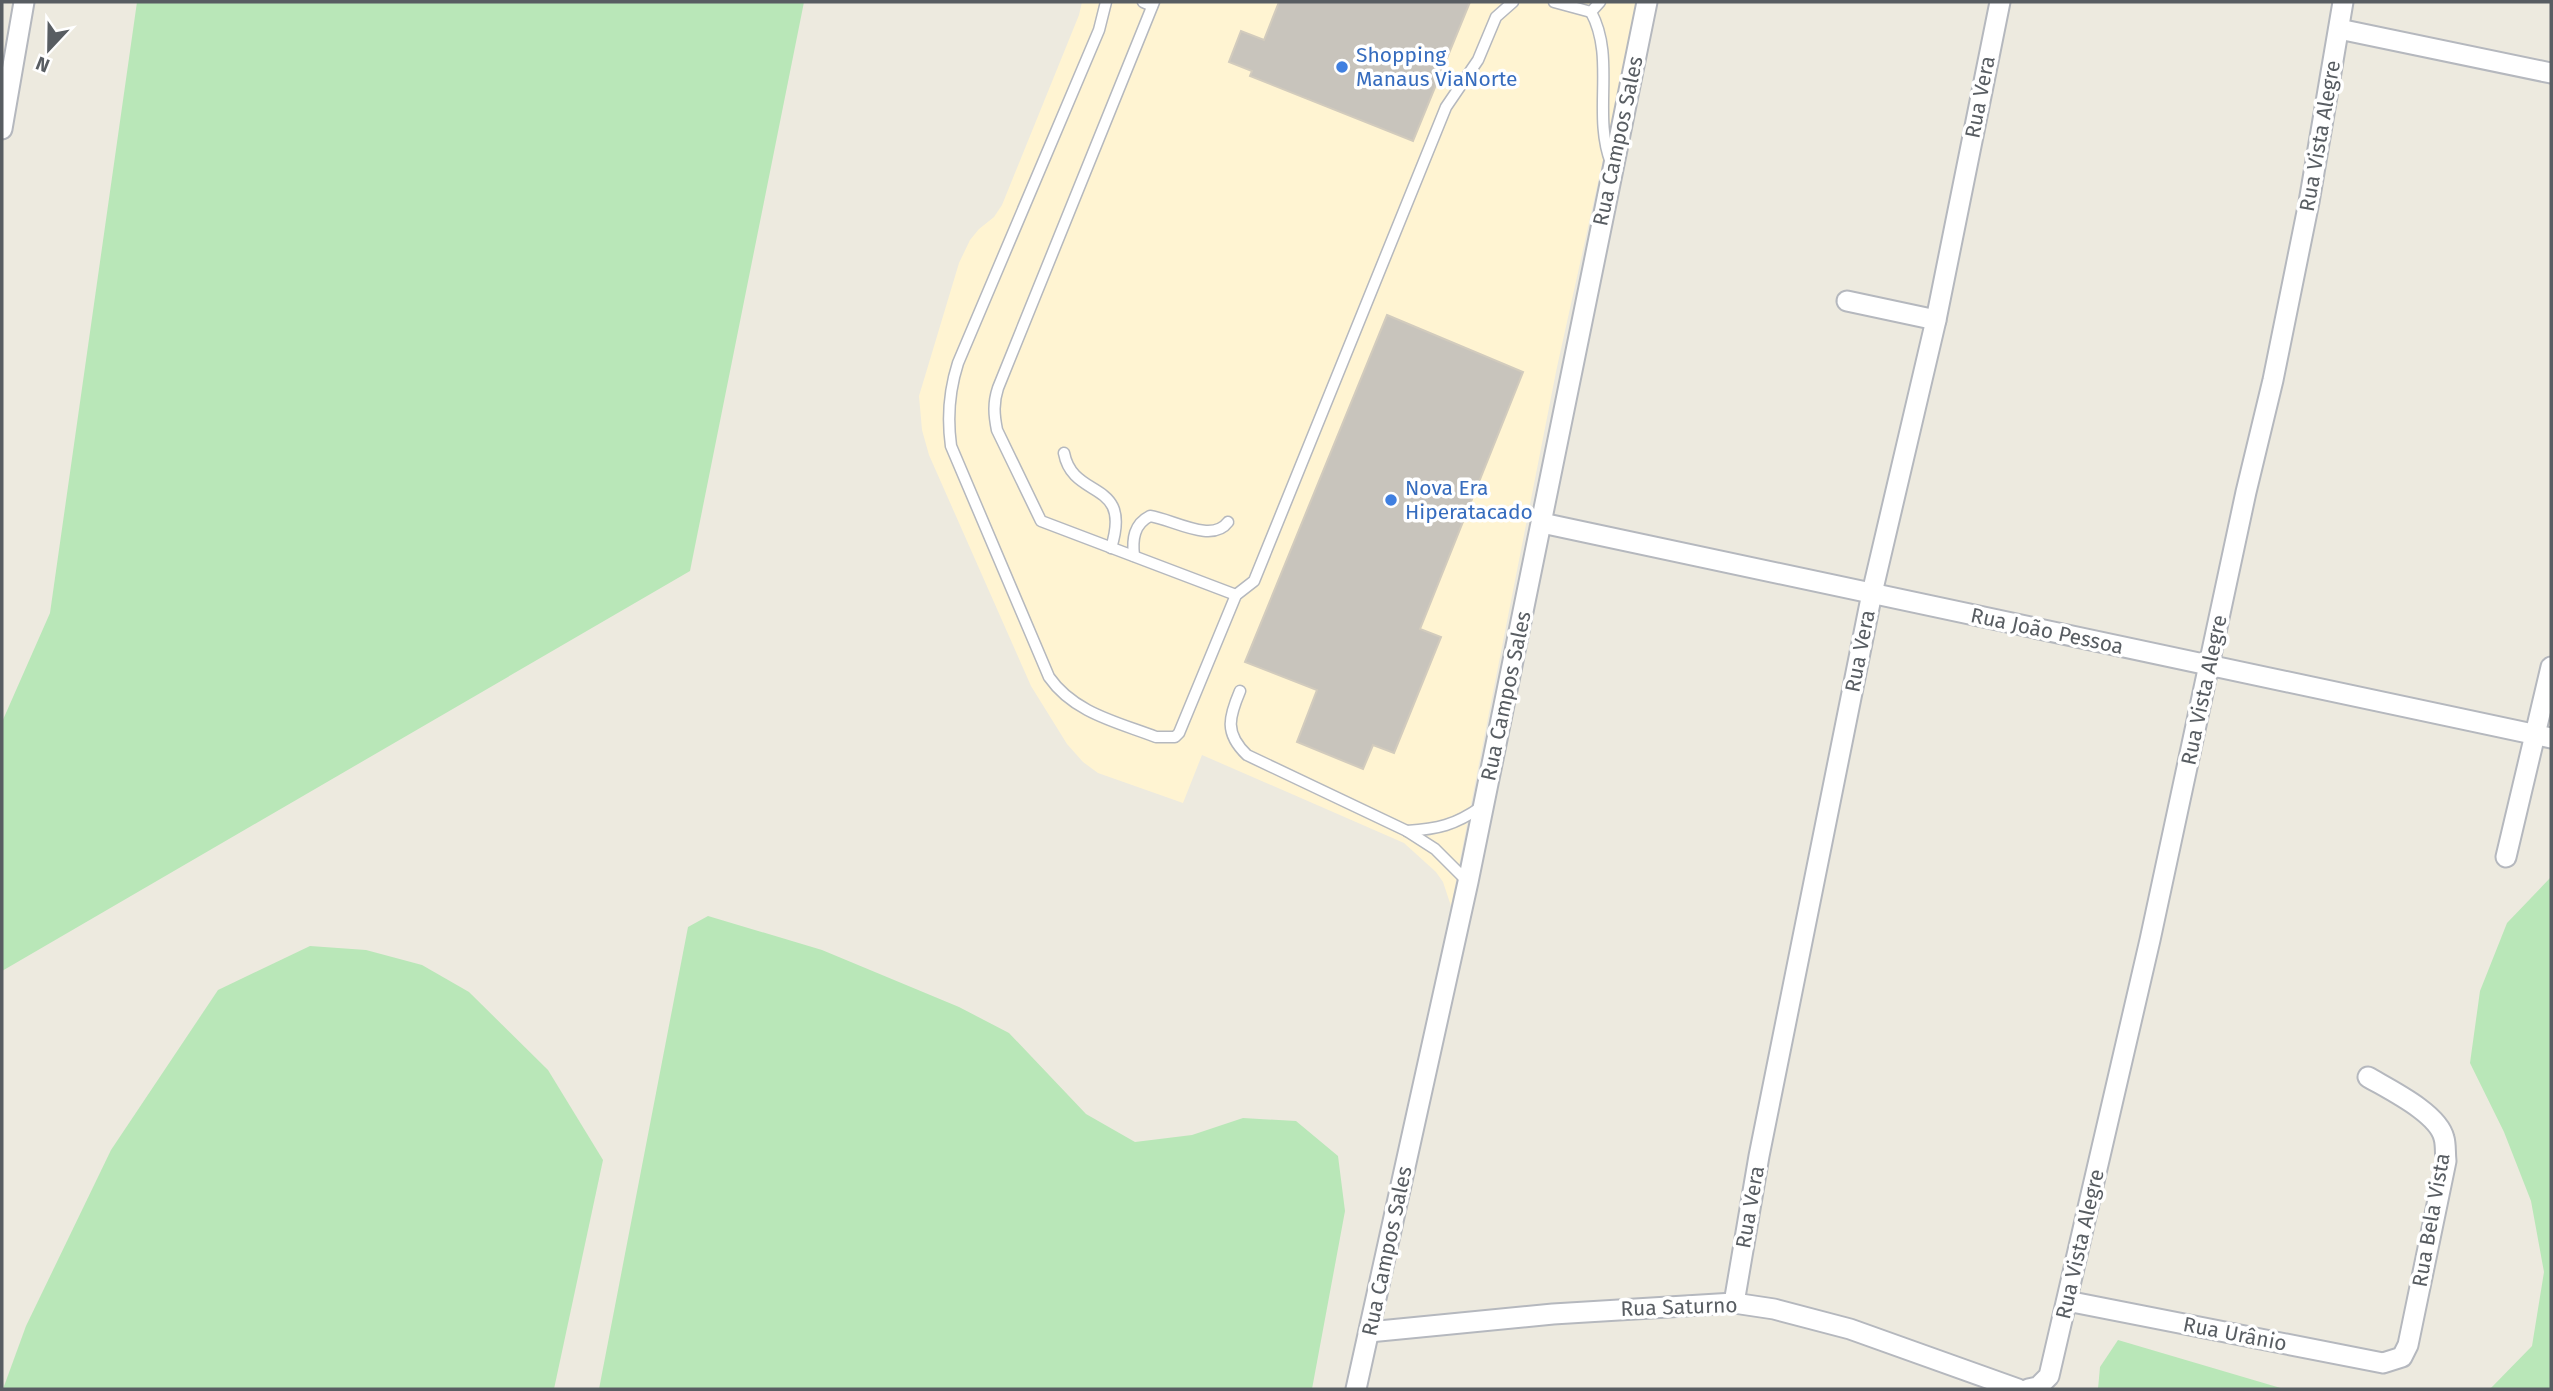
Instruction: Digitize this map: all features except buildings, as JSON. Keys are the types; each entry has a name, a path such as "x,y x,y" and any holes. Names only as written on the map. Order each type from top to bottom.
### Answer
{"street":[{"path":"2,129 24,2"},
{"name":"Rua Campos Sales","path":"1356,1389 1468,882 1647,2"},
{"name":"Rua Vera","path":"1734,1303 1759,1156 1872,593 1936,320 2000,2"},
{"name":"Rua Vista Alegre","path":"2028,1389 2038,1387 2049,1376 2150,940 2291,297 2343,2"},
{"path":"2339,29 2551,74"},
{"path":"1847,301 1936,320"},
{"name":"Rua João Pessoa","path":"1542,523 2543,736"},
{"path":"2506,857 2543,736 2551,667"},
{"name":"Rua Bela Vista","path":"2368,1077 2427,1114 2438,1125 2444,1137 2446,1161 2411,1333 2402,1357"},
{"name":"Rua Urânio","path":"2067,1301 2383,1363 2394,1362 2402,1357"},
{"name":"Rua Saturno","path":"1369,1332 1553,1314 1734,1303 1774,1309 1850,1328 2018,1389"}],"lane":[{"path":"1106,2 1099,30 958,363 948,405 951,446 1049,677 1062,694 1081,708 1156,737 1175,737 1179,733 1236,595 1254,581 1446,107 1478,60 1496,17 1513,2"},
{"path":"1555,2 1591,12"},
{"path":"1591,12 1600,2"},
{"path":"1150,3 998,388 994,407 997,430 1041,522 1236,595"},
{"path":"1591,12 1603,41 1603,130 1606,151 1612,166"},
{"path":"1064,453 1066,463 1072,471 1105,498 1117,513 1111,548"},
{"path":"1133,556 1135,531 1138,524 1150,516 1210,532 1224,527 1228,522"},
{"path":"1240,691 1230,723 1235,741 1247,755 1407,831 1435,849 1468,882"},
{"path":"1407,831 1462,821 1484,804"}],"shaded area":[{"path":"1082,2 1638,2 1557,367 1451,906 1443,882 1436,872 1404,843 1202,755 1183,803 1098,773 1083,762 1067,744 1031,686 929,455 922,430 919,396 959,263 970,240 994,217 1002,205"}],"green space":[{"path":"137,2 804,2 690,571 2,971 2,722 50,613"},
{"path":"2551,877 2551,1389 2490,1389 2532,1346 2544,1272 2531,1201 2504,1132 2470,1063 2480,991 2507,923"},
{"path":"708,916 822,950 959,1007 1009,1033 1086,1114 1135,1142 1192,1135 1243,1118 1296,1121 1338,1156 1345,1211 1312,1389 599,1389 688,927"},
{"path":"310,946 366,950 422,965 469,992 548,1070 603,1160 554,1389 3,1389 26,1326 111,1150 218,990"},
{"path":"2118,1340 2284,1389 2098,1389 2100,1367"}],"place":[{"name":"Shopping Manaus ViaNorte","path":"1342,67"},
{"name":"Nova Era Hiperatacado","path":"1391,500"}]}
